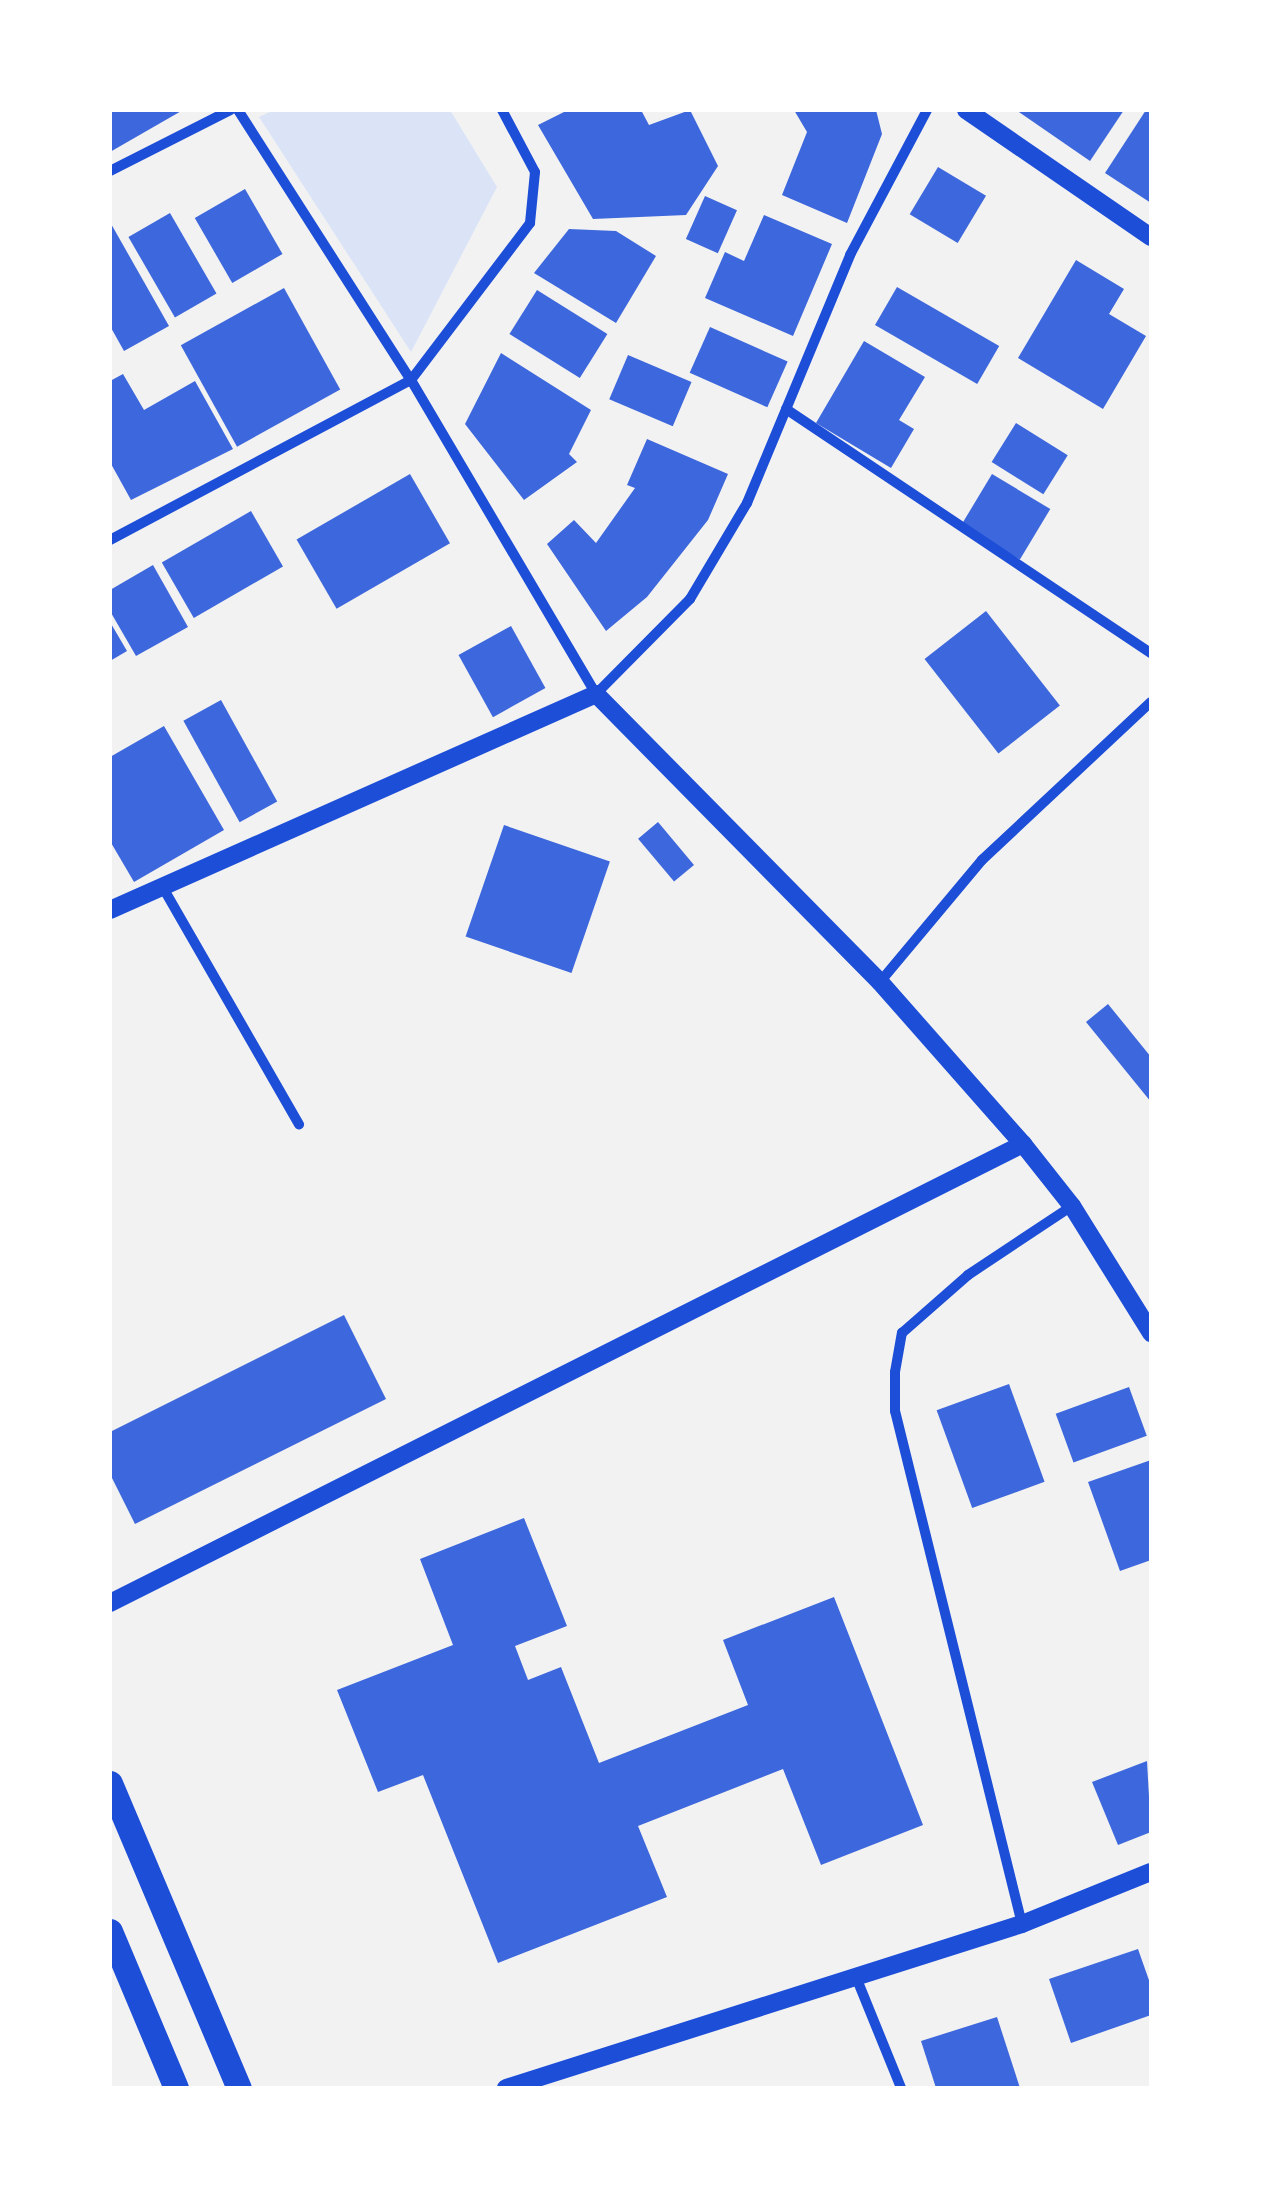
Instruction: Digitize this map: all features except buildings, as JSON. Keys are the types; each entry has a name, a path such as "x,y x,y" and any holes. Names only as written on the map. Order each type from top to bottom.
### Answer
{"main road":[{"path":"110,1783 239,2088"},
{"path":"110,1930 176,2088"}],"street":[{"path":"110,171 230,110"},
{"path":"238,110 411,380 596,694 880,982 1023,1144 1072,1206 1151,1333"},
{"path":"110,540 411,380 530,223 535,172 502,110"},
{"path":"110,910 596,694 690,598 747,503 850,255 926,110"},
{"path":"966,110 1151,237"},
{"path":"786,408 1151,654"},
{"path":"880,982 982,860 1151,702"},
{"path":"162,886 300,1124"},
{"path":"110,1603 1023,1144"},
{"path":"1022,1924 896,1411 895,1372 902,1333 968,1275 1072,1206"},
{"path":"506,2088 1022,1924 1151,1872"},
{"path":"856,1977 901,2088"}],"shaded area":[{"path":"274,110 450,110 497,187 411,352 259,117"}]}
